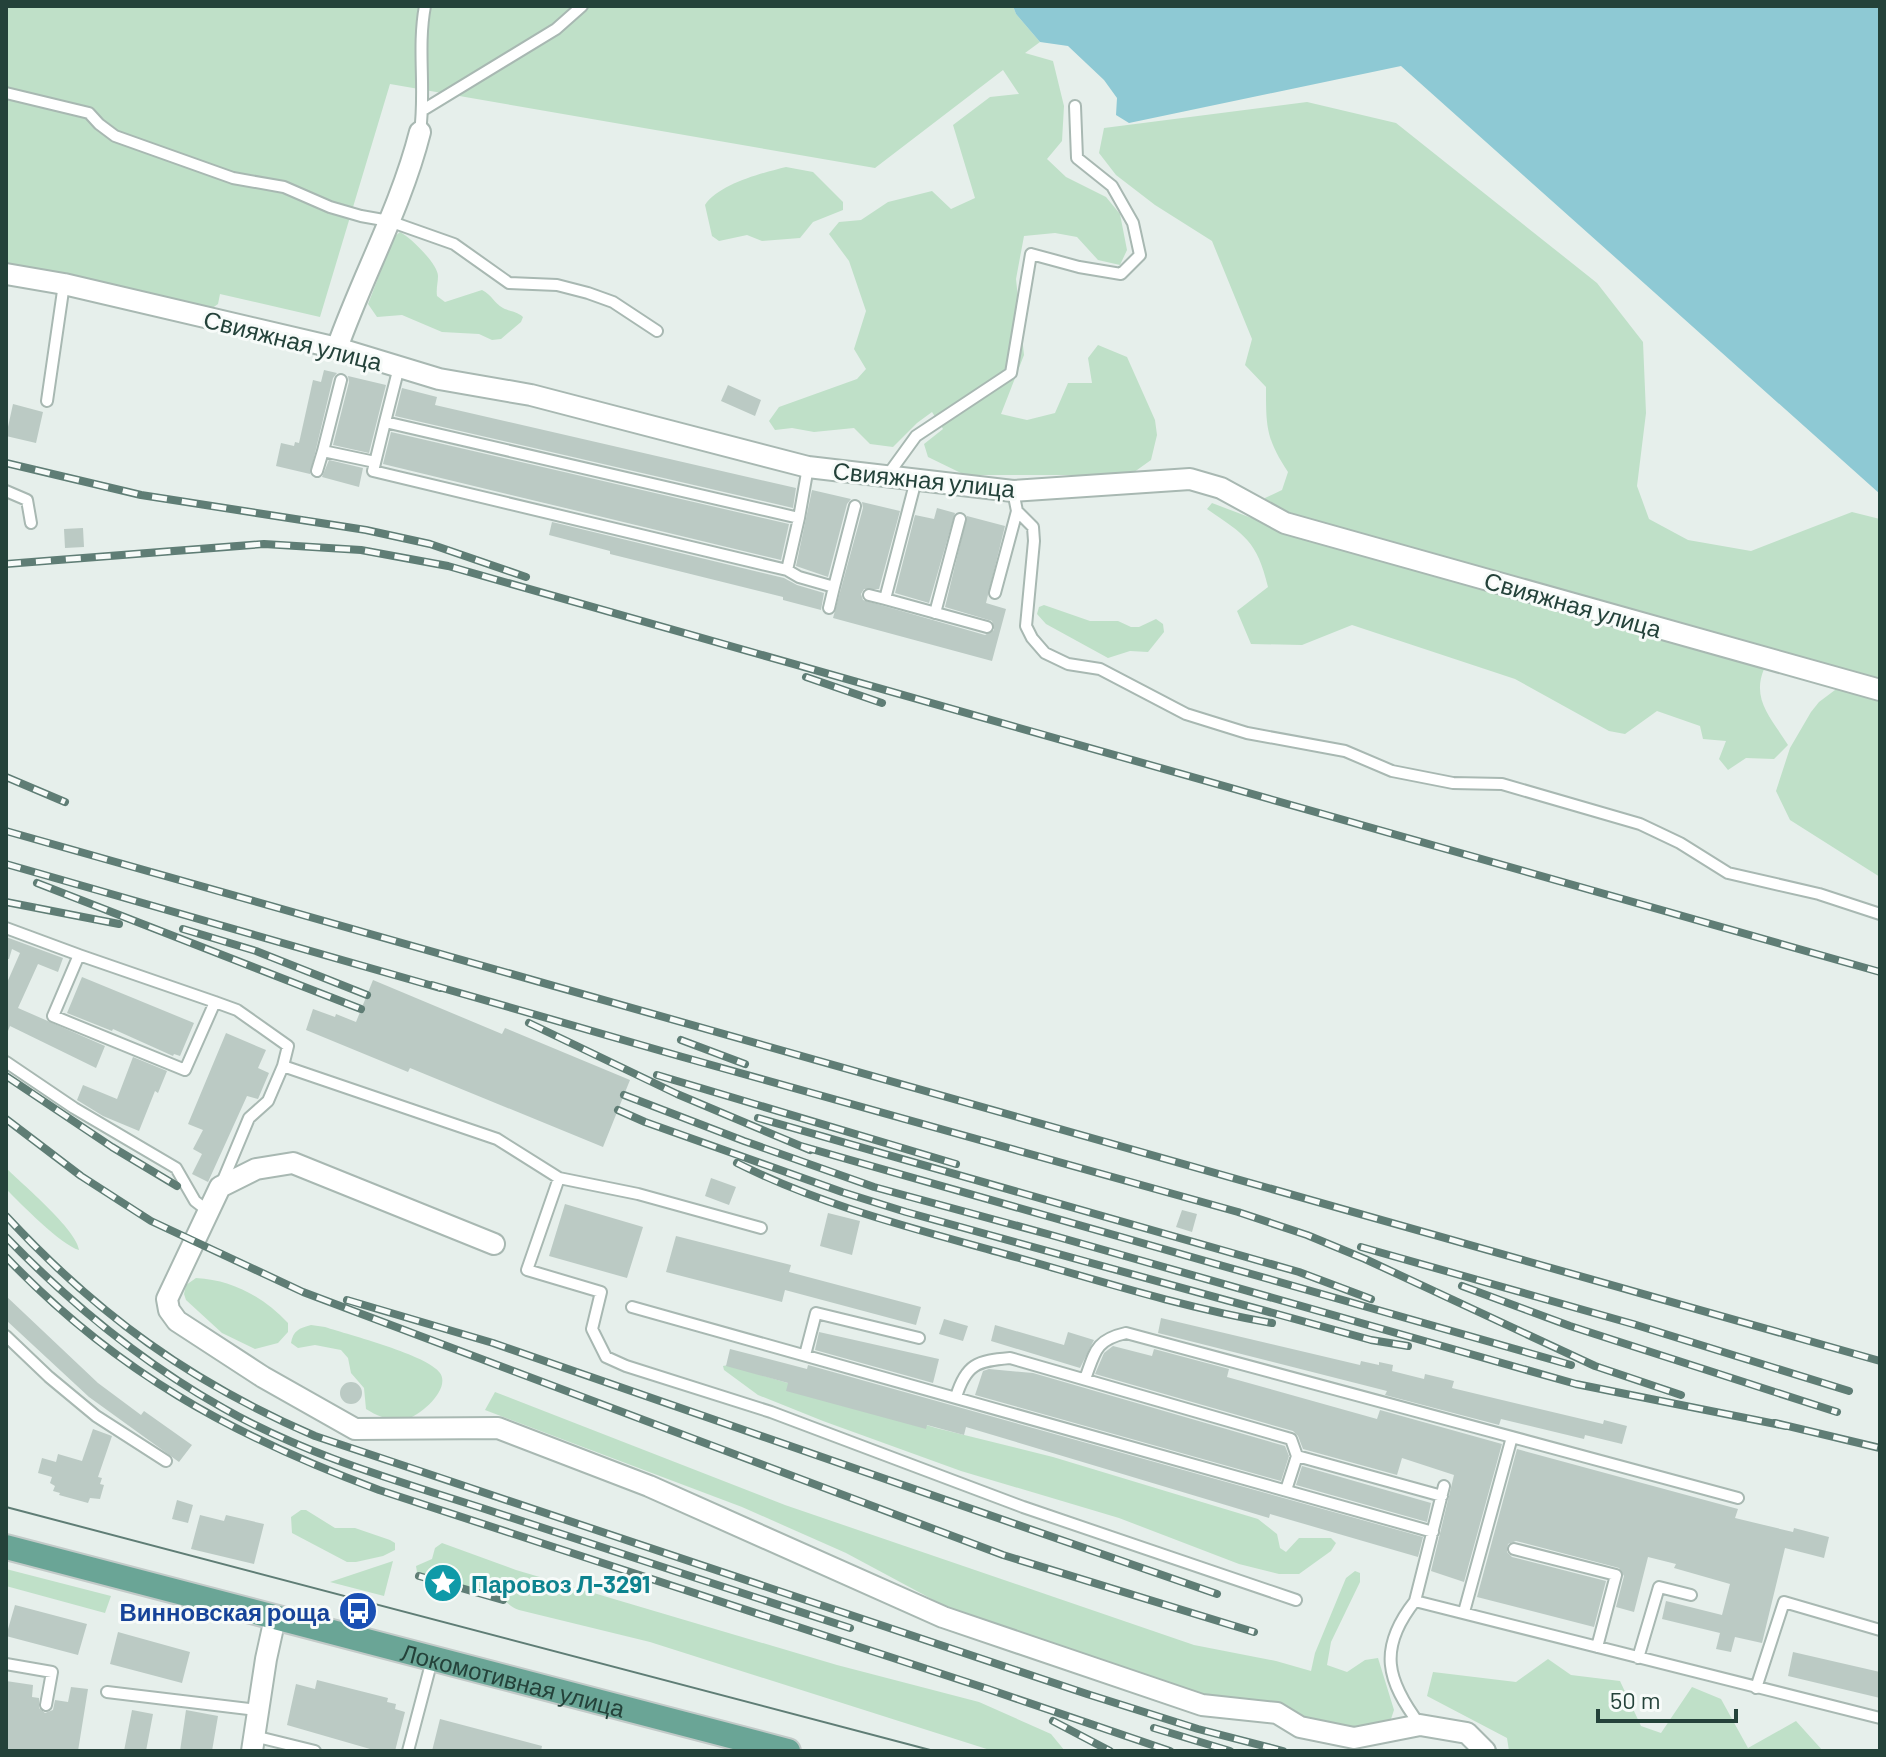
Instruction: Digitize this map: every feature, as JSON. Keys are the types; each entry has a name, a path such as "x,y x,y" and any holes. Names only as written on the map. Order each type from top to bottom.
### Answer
{"main road":[{"name":"Локомотивная улица","path":"6,1547 788,1751"}],"street":[{"path":"337,348 409,175 420,132"},
{"name":"Свияжная улица","path":"6,274 64,284 337,348 439,379 531,395 808,467 916,480 1015,501 1190,479 1221,488 1285,523 1880,690"},
{"path":"494,1244 293,1163 256,1169 220,1187 167,1299 169,1310 177,1321 263,1377 355,1429 498,1428 649,1486 943,1617 1202,1705 1277,1713 1300,1727 1354,1738 1420,1725 1467,1733 1485,1751"},
{"path":"253,1743 275,1618"}],"lane":[{"path":"420,132 423,110 421,28 425,6"},
{"path":"423,110 556,29 582,6"},
{"path":"6,93 89,113 115,136 233,178 284,187 346,212 389,221 454,244 509,283 557,285 613,302 657,331"},
{"path":"886,477 916,436 1011,373 1031,254 1121,274 1140,255 1133,223 1112,186 1077,158 1075,106"},
{"path":"47,401 64,284"},
{"path":"399,367 373,471 787,570 799,577 834,587"},
{"path":"317,471 341,380"},
{"path":"385,422 799,518"},
{"path":"323,451 375,462"},
{"path":"787,570 808,467"},
{"path":"885,599 916,480"},
{"path":"6,491 27,500 31,523"},
{"path":"995,593 1015,501"},
{"path":"1015,501 1033,527 1026,626 1045,653 1056,659 1100,669 1186,714 1247,733 1345,751 1392,771 1453,783 1502,784 1640,824 1680,843 1728,873 1819,894 1880,914"},
{"path":"829,608 855,506"},
{"path":"935,613 960,519"},
{"path":"869,595 987,627"},
{"path":"6,928 237,1010 288,1046 268,1101 249,1118 220,1187"},
{"path":"79,955 53,1016 185,1070 215,1002"},
{"path":"6,1062 74,1108 176,1168 195,1201 208,1211"},
{"path":"283,1066 497,1139 559,1178 638,1194 761,1228"},
{"path":"559,1178 527,1270 601,1292 592,1329 606,1357 771,1412 1023,1507 1296,1600"},
{"path":"632,1307 1433,1532"},
{"path":"805,1355 816,1313 919,1338"},
{"path":"1085,1379 1096,1349 1108,1337 1126,1333 1738,1498"},
{"path":"6,1336 96,1416 166,1461"},
{"path":"956,1397 963,1376 973,1366 993,1360 1010,1358 1085,1379 1291,1439 1297,1456 1286,1490"},
{"path":"1464,1612 1512,1437"},
{"path":"1297,1456 1443,1491 1415,1601 1396,1632 1389,1666 1399,1698 1420,1725"},
{"path":"1514,1549 1616,1575 1597,1647"},
{"path":"1638,1658 1659,1587 1691,1595"},
{"path":"1415,1601 1880,1718"},
{"path":"1756,1688 1784,1602 1880,1630"},
{"path":"408,1751 433,1659"},
{"path":"6,1664 52,1672 46,1705"},
{"path":"107,1692 257,1710"},
{"path":"253,1743 315,1751"}],"green space":[{"path":"6,6 1013,6 1016,14 1040,42 1025,53 1053,61 1064,106 1062,141 1047,159 1066,177 1106,197 1120,214 1127,250 1120,265 1098,260 1077,237 1055,233 1024,236 1016,279 1024,355 1001,414 1027,420 1055,413 1068,383 1092,383 1088,358 1098,345 1127,357 1155,420 1157,435 1151,460 1130,475 965,475 928,457 924,444 943,429 932,412 893,447 870,444 854,428 814,432 792,428 775,430 769,421 779,407 857,379 866,369 854,349 866,311 849,261 829,234 839,222 861,220 888,202 932,191 951,209 975,198 953,125 990,97 1019,94 1003,70 875,168 390,84 320,317 220,294 218,304 211,309 67,273 6,266"},
{"path":"1307,102 1396,123 1597,283 1643,342 1646,413 1637,486 1649,519 1688,540 1751,551 1852,512 1880,519 1880,682 1264,510 1265,498 1282,490 1288,472 1269,432 1266,387 1245,365 1252,339 1212,241 1155,205 1116,175 1099,153 1104,128"},
{"path":"786,167 813,172 843,202 843,210 813,222 800,238 762,241 747,235 719,241 712,236 705,205 712,198 742,180"},
{"path":"400,232 429,258 437,271 437,296 445,302 482,290 500,306 523,317 521,322 501,339 492,340 479,334 442,332 402,315 377,317 368,304 394,237"},
{"path":"1212,503 1275,527 1756,662 1764,669 1760,690 1765,709 1788,745 1774,759 1746,758 1728,770 1719,759 1726,741 1703,739 1700,726 1657,711 1625,734 1609,731 1515,679 1352,625 1302,645 1251,644 1237,611 1268,587 1264,572 1248,540 1207,509"},
{"path":"1044,605 1090,621 1118,621 1131,627 1139,627 1156,619 1163,624 1164,632 1148,652 1130,651 1108,658 1046,624 1037,614 1039,607"},
{"path":"1839,687 1880,698 1880,877 1790,820 1776,791 1790,748 1811,712"},
{"path":"6,1168 59,1219 79,1250 52,1232 6,1189"},
{"path":"196,1278 235,1286 258,1298 288,1323 288,1332 278,1343 255,1349 222,1333 186,1300 186,1285"},
{"path":"311,1325 369,1340 433,1366 442,1379 438,1394 420,1412 407,1419 390,1419 371,1412 366,1409 364,1388 351,1373 348,1358 341,1350 315,1345 298,1348 291,1343 297,1331"},
{"path":"723,1366 936,1428 1053,1457 1258,1519 1277,1534 1280,1548 1286,1552 1299,1538 1331,1538 1336,1543 1331,1551 1299,1574 1279,1574 1239,1564 1119,1518 961,1471 823,1421 758,1395 724,1370"},
{"path":"495,1392 785,1505 1194,1645 1311,1671 1315,1653 1346,1578 1355,1571 1360,1573 1360,1582 1331,1642 1327,1665 1347,1672 1365,1660 1378,1658 1394,1710 1391,1719 1354,1729 1307,1720 1268,1701 1198,1694 954,1611 846,1553 742,1507 485,1410"},
{"path":"301,1510 335,1528 355,1528 390,1540 395,1543 395,1550 383,1556 347,1562 292,1533 291,1517"},
{"path":"442,1543 516,1570 837,1665 979,1702 1051,1734 1065,1751 993,1751 650,1642 519,1610 496,1593 483,1588 434,1584 417,1572 416,1566 432,1559 435,1548"},
{"path":"393,1561 384,1596 330,1582"},
{"path":"6,1569 111,1596 105,1613 6,1586"},
{"path":"1548,1659 1571,1675 1620,1681 1641,1726 1661,1733 1692,1687 1721,1699 1748,1748 1796,1721 1823,1751 1509,1751 1507,1738 1427,1696 1433,1672 1516,1682"}],"water":[{"path":"1013,6 1880,6 1880,494 1401,66 1129,123 1116,115 1117,98 1104,80 1068,46 1040,42 1016,14"}],"building":[{"path":"324,370 337,373 333,378 310,474 276,466 281,443 294,446 295,442 299,443 313,380 321,382"},
{"path":"348,376 386,385 369,453 333,445"},
{"path":"728,385 761,400 755,416 721,401"},
{"path":"402,388 437,397 435,405 796,488 793,508 395,416"},
{"path":"13,404 43,412 36,443 6,436"},
{"path":"391,432 789,524 781,560 383,464"},
{"path":"329,460 363,468 359,487 322,477"},
{"path":"812,490 851,499 847,504 828,577 796,566"},
{"path":"862,502 900,511 879,589 864,589 861,594 863,600 985,635 994,630 992,621 945,607 967,516 1005,526 986,603 1006,609 992,661 833,618 863,508"},
{"path":"937,508 955,513 929,603 895,593 915,515 934,519"},
{"path":"552,522 784,578 824,593 821,610 783,600 783,597 610,554 610,551 549,535"},
{"path":"83,528 84,547 65,548 64,529"},
{"path":"6,937 63,958 58,972 38,964 18,1008 105,1046 96,1068 10,1026 6,1036 6,985 20,953 12,949 9,959 6,959"},
{"path":"82,977 194,1023 180,1056 173,1056 113,1029 67,1013"},
{"path":"373,980 502,1034 505,1028 630,1080 603,1147 410,1068 408,1072 306,1030 313,1009 356,1022"},
{"path":"226,1033 266,1050 258,1068 269,1073 258,1099 247,1096 208,1182 192,1174 202,1154 193,1149 203,1130 188,1124"},
{"path":"133,1057 167,1071 158,1093 155,1091 139,1131 103,1116 77,1100 83,1085 117,1099"},
{"path":"711,1178 736,1187 729,1205 705,1196"},
{"path":"565,1204 643,1227 627,1278 549,1256"},
{"path":"1182,1210 1197,1214 1192,1232 1176,1227"},
{"path":"828,1213 860,1221 852,1255 820,1246"},
{"path":"676,1236 791,1265 789,1272 921,1307 916,1325 785,1290 782,1302 666,1272"},
{"path":"6,1296 98,1383 141,1415 144,1411 192,1445 179,1462 89,1397 6,1320"},
{"path":"1161,1318 1360,1365 1361,1361 1393,1365 1392,1371 1424,1379 1425,1374 1454,1381 1452,1388 1603,1424 1604,1420 1627,1426 1622,1444 1585,1435 1584,1439 1501,1419 1499,1425 1385,1395 1387,1391 1158,1333"},
{"path":"944,1319 968,1326 963,1341 939,1334"},
{"path":"995,1325 1064,1345 1068,1332 1094,1340 1080,1368 991,1341"},
{"path":"819,1332 939,1359 933,1383 815,1350"},
{"path":"1113,1346 1152,1356 1154,1349 1229,1369 1227,1377 1377,1419 1380,1410 1502,1444 1464,1582 1431,1571 1454,1475 1402,1458 1397,1475 1303,1449 1293,1431 1095,1374 1104,1353"},
{"path":"730,1349 807,1369 808,1365 1423,1537 1418,1557 1270,1514 1269,1518 966,1427 964,1435 927,1425 926,1429 786,1391 788,1383 726,1366"},
{"path":"983,1371 1033,1373 1285,1446 1289,1456 1281,1481 975,1395"},
{"path":"351,1382 359,1385 362,1393 359,1401 351,1404 343,1401 340,1393 343,1385"},
{"path":"93,1429 112,1436 98,1477 102,1478 100,1484 104,1485 100,1499 90,1498 88,1503 59,1495 53,1491 55,1486 50,1483 52,1477 38,1473 42,1458 56,1462 58,1454 82,1461"},
{"path":"1517,1449 1738,1509 1735,1518 1829,1537 1824,1558 1785,1548 1762,1643 1735,1637 1731,1652 1716,1649 1720,1633 1662,1619 1666,1601 1722,1615 1730,1584 1648,1557 1634,1612 1616,1607 1624,1576 1619,1568 1516,1541 1508,1544 1507,1552 1512,1557 1606,1581 1594,1627 1477,1597"},
{"path":"1302,1466 1431,1503 1427,1522 1296,1485"},
{"path":"177,1500 193,1505 188,1523 172,1519"},
{"path":"200,1515 224,1521 226,1515 264,1524 254,1564 191,1549"},
{"path":"15,1605 87,1624 78,1655 6,1636"},
{"path":"118,1632 190,1652 182,1683 110,1664"},
{"path":"1793,1652 1880,1672 1880,1698 1788,1676"},
{"path":"317,1680 388,1698 387,1702 396,1704 395,1709 405,1712 395,1751 377,1751 287,1725 296,1684 315,1689"},
{"path":"6,1681 33,1685 32,1697 39,1698 39,1708 45,1713 53,1710 55,1700 68,1702 71,1687 88,1689 78,1751 6,1751"},
{"path":"132,1710 153,1714 146,1751 124,1751"},
{"path":"186,1710 218,1716 212,1751 180,1751"},
{"path":"440,1719 542,1746 541,1751 432,1751"}],"tram line":[{"path":"6,1507 934,1751"}],"railway":[{"path":"6,463 141,495 366,530 430,544 526,577"},
{"path":"6,564 264,544 361,550 448,566 1880,972"},
{"path":"806,677 882,703"},
{"path":"6,777 65,802"},
{"path":"6,831 1880,1361"},
{"path":"6,864 440,988"},
{"path":"37,883 361,1009"},
{"path":"6,902 119,924"},
{"path":"183,929 256,951 367,995"},
{"path":"432,985 1238,1212 1365,1259 1595,1366 1681,1395"},
{"path":"529,1023 677,1094 810,1150"},
{"path":"681,1040 745,1064"},
{"path":"657,1075 956,1164"},
{"path":"6,1076 177,1186"},
{"path":"624,1095 874,1187 1576,1384 1786,1426"},
{"path":"618,1110 842,1192 906,1212 1371,1340 1408,1346"},
{"path":"758,1118 1299,1272 1371,1299"},
{"path":"6,1119 81,1176 151,1221 303,1292 1003,1555 1254,1632"},
{"path":"801,1146 1571,1365"},
{"path":"737,1163 805,1193 911,1228 1145,1294 1272,1323"},
{"path":"6,1216 76,1285 148,1343 227,1393 315,1436 1087,1694 1198,1729 1283,1751"},
{"path":"6,1237 56,1286 135,1351 223,1408 286,1440 386,1477 850,1628"},
{"path":"1361,1247 1633,1324 1849,1391"},
{"path":"6,1257 48,1298 133,1367 225,1422 325,1469 379,1490 1170,1751"},
{"path":"1462,1286 1570,1326 1837,1412"},
{"path":"347,1300 493,1343 1217,1594"},
{"path":"1775,1423 1880,1448"},
{"path":"419,1576 503,1600"},
{"path":"1053,1721 1110,1751"},
{"path":"1154,1728 1230,1751"}],"place":[{"name":"Паровоз Л-3291","path":"443,1583"},
{"name":"Винновская роща","path":"358,1611"}]}
